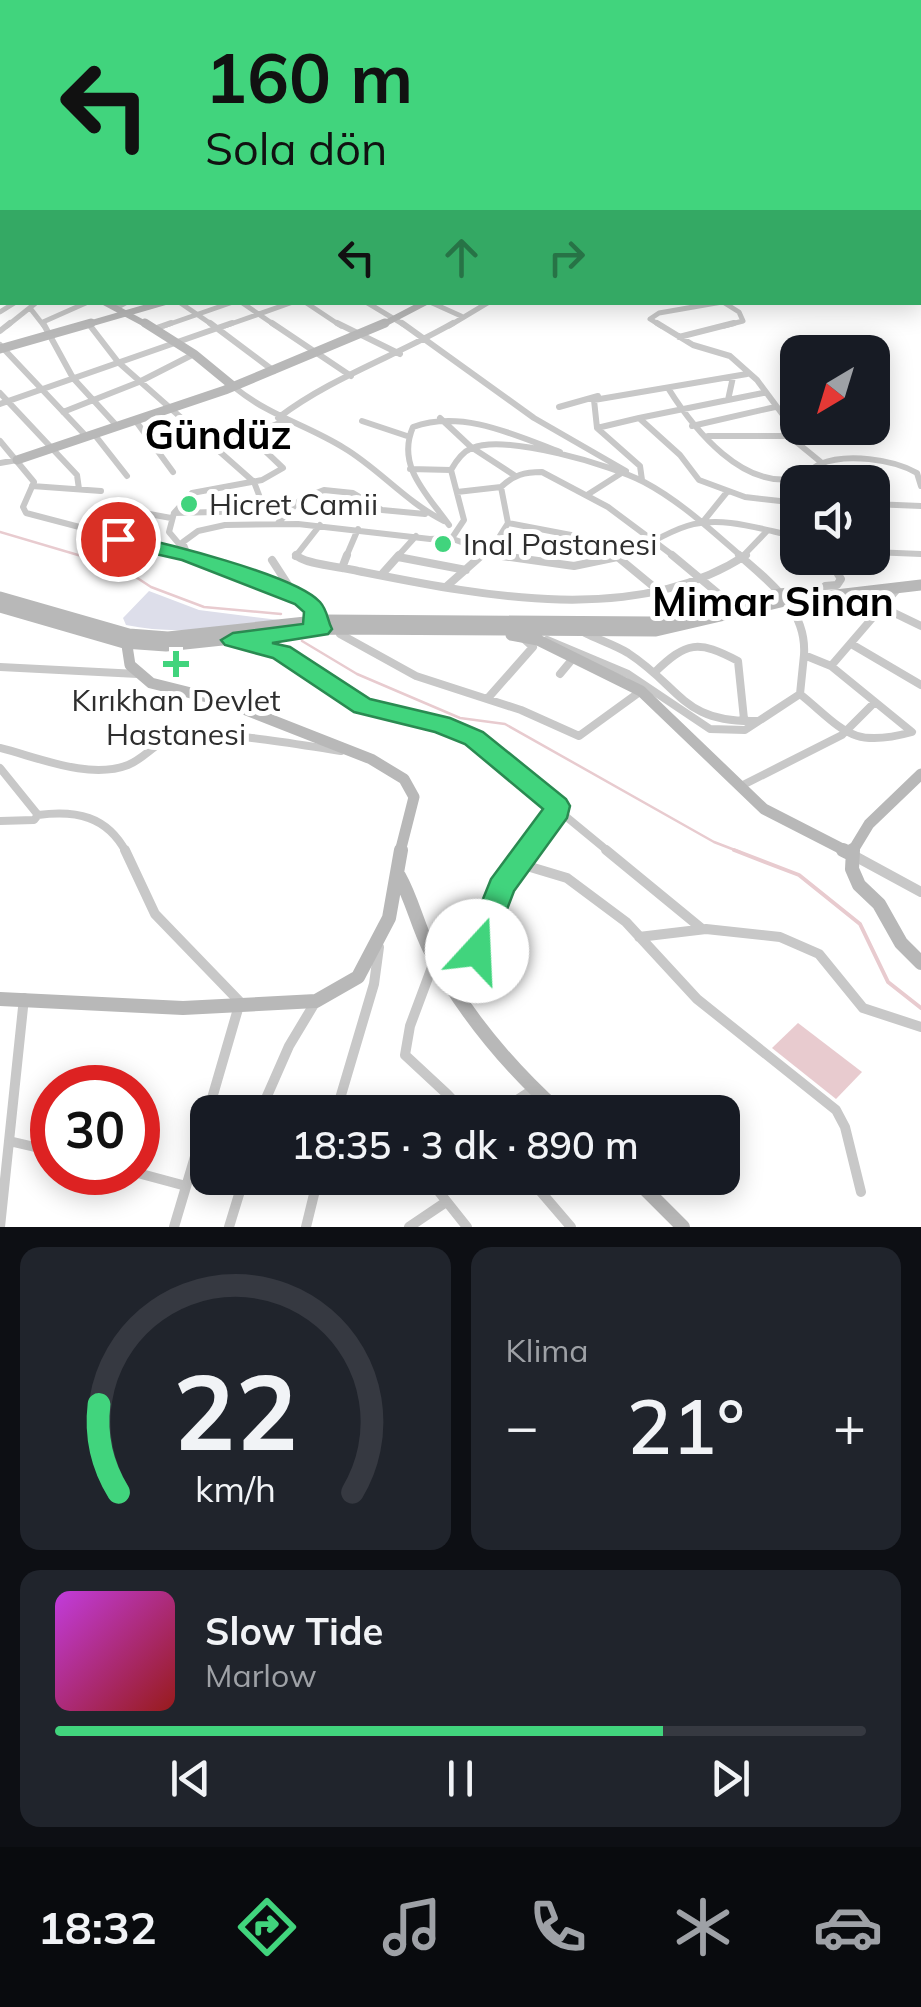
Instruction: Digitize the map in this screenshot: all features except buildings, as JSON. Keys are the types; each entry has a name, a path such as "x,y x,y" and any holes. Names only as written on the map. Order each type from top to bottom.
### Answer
{"street":[{"path":"0,331 33,305 74,378 118,426"},
{"path":"42,322 81,305"},
{"path":"183,305 274,371"},
{"path":"154,329 225,305"},
{"path":"246,305 351,376"},
{"path":"4,403 285,305"},
{"path":"310,305 357,336 400,354"},
{"path":"372,305 427,338 534,418 642,480 702,523 799,616 804,631 800,694"},
{"path":"0,463 234,386 317,354 422,305"},
{"path":"435,305 461,316"},
{"path":"214,449 283,419 304,398 400,354 484,305"},
{"path":"708,305 651,317 679,337 730,356 758,380 763,393 780,412"},
{"path":"679,337 743,321 739,312 727,305"},
{"path":"127,476 1,347 128,308 283,419 349,450 418,508 449,524"},
{"path":"88,323 118,362 254,482 264,508 258,512 144,513"},
{"path":"63,412 139,382 194,354"},
{"path":"559,407 600,396 747,374"},
{"path":"728,400 733,377"},
{"path":"668,388 692,426 748,471 765,476 800,477 822,463 871,460 906,466 917,472 921,486"},
{"path":"0,393 4,403 78,475 79,489"},
{"path":"598,428 763,393"},
{"path":"600,396 594,400 598,428 640,466 642,480"},
{"path":"692,426 775,407"},
{"path":"452,538 449,524 410,469 408,436 420,424 440,418 462,418 642,480"},
{"path":"440,418 471,447 514,475"},
{"path":"639,418 680,455 690,472 727,492 780,500"},
{"path":"136,420 173,472"},
{"path":"362,422 408,436"},
{"path":"708,436 780,436"},
{"path":"0,441 31,475 32,486 24,507 34,518 188,555 294,595 314,609 319,625 416,676 488,698 579,736 642,691"},
{"path":"799,445 822,463"},
{"path":"188,555 172,538 173,515 192,494 254,482 283,468 260,447"},
{"path":"452,538 464,520 451,470 456,459 471,447 514,448 582,460"},
{"path":"410,469 451,470"},
{"path":"458,492 501,488 514,475 542,472 656,541 732,604"},
{"path":"587,496 620,474"},
{"path":"32,486 101,491"},
{"path":"446,586 485,553 508,523 501,488"},
{"path":"278,523 301,499 324,490 353,493 382,510 435,515"},
{"path":"702,523 727,492"},
{"path":"890,505 921,506"},
{"path":"188,555 183,542 198,528 278,523 452,538 485,553 575,568 603,565 681,528 702,523 780,534"},
{"path":"508,523 570,535 617,558 660,592"},
{"path":"320,524 294,558 482,593 632,598 703,577 741,559 758,547 767,531"},
{"path":"342,568 358,529"},
{"path":"382,573 416,536"},
{"path":"890,553 921,554"},
{"path":"398,556 466,570"},
{"path":"272,560 294,595"},
{"path":"827,590 826,586 837,584 840,575"},
{"path":"0,606 127,639 146,640 233,640 319,625 656,630 827,590 921,584"},
{"path":"146,640 319,625 652,622 732,604 921,584"},
{"path":"831,666 899,587"},
{"path":"0,597 127,639"},
{"path":"884,608 921,626"},
{"path":"580,631 628,654 701,714 724,722 757,720"},
{"path":"340,634 513,635 549,640 652,688 710,729 745,730 800,694"},
{"path":"513,635 538,640 576,656 642,691 764,809 921,892"},
{"path":"488,698 533,646 513,635"},
{"path":"127,639 134,670"},
{"path":"134,670 146,640"},
{"path":"233,640 281,653 362,706 442,724 474,738 700,928"},
{"path":"654,672 680,646 700,644 719,651 738,661 744,719"},
{"path":"852,644 921,686"},
{"path":"804,655 831,666 916,734"},
{"path":"560,674 576,656"},
{"path":"0,667 134,670 151,683 223,702 353,752 404,779 414,798 401,842 399,876 389,918 358,977 316,1001 240,1002 184,1008 0,999"},
{"path":"800,694 842,735 867,742 916,734"},
{"path":"739,788 842,735 875,702"},
{"path":"0,748 85,769 128,765 156,743 176,736 240,736 353,752"},
{"path":"0,768 38,815"},
{"path":"921,774 856,838 851,854 860,885 880,906 893,935 921,963"},
{"path":"455,989 477,951 501,887 558,809"},
{"path":"0,821 34,820 38,815"},
{"path":"38,815 83,815 116,833 146,900 240,1002"},
{"path":"517,863 567,878 626,922 697,999 836,1110 845,1127 861,1192"},
{"path":"399,876 413,896 436,959 455,989 540,1095"},
{"path":"639,938 668,930 700,928 774,936 818,953 842,979 858,1005 884,1018 921,1027"},
{"path":"341,1095 374,984 381,933"},
{"path":"436,959 410,1026 405,1055 447,1094"},
{"path":"0,1227 24,998"},
{"path":"267,1095 289,1046 316,1001"},
{"path":"213,1095 240,1002"},
{"path":"526,1095 534,1090"},
{"path":"8,1141 30,1146"},
{"path":"174,1227 190,1173"},
{"path":"160,1179 186,1186"},
{"path":"229,1227 239,1195"},
{"path":"306,1227 314,1195"},
{"path":"441,1195 467,1227"},
{"path":"544,1195 571,1227"},
{"path":"651,1195 683,1227"},
{"path":"410,1227 446,1202"}],"shaded area":[{"path":"149,591 199,610 279,620 184,630 126,625 123,618"},
{"path":"798,1023 862,1072 836,1099 772,1048"}],"waterway":[{"path":"0,532 122,568 151,587 204,607 281,614"},
{"path":"302,641 357,674 460,718 505,724 714,842 740,852"},
{"path":"734,850 799,875 860,924 888,982 921,1008"}],"place":[{"name":"Hicret Camii","path":"189,504"},
{"name":"Inal Pastanesi","path":"443,544"},
{"name":"Kırıkhan Devlet Hastanesi","path":"176,664"}],"district":[{"name":"Gündüz","path":"218,434"},
{"name":"Mimar Sinan","path":"773,601"}],"route":[{"path":"118,539 188,555 303,599 314,609 318,621 313,626 320,629 233,640 249,641 281,653 362,706 442,724 474,738 557,806 554,818 501,887 477,951"}]}
